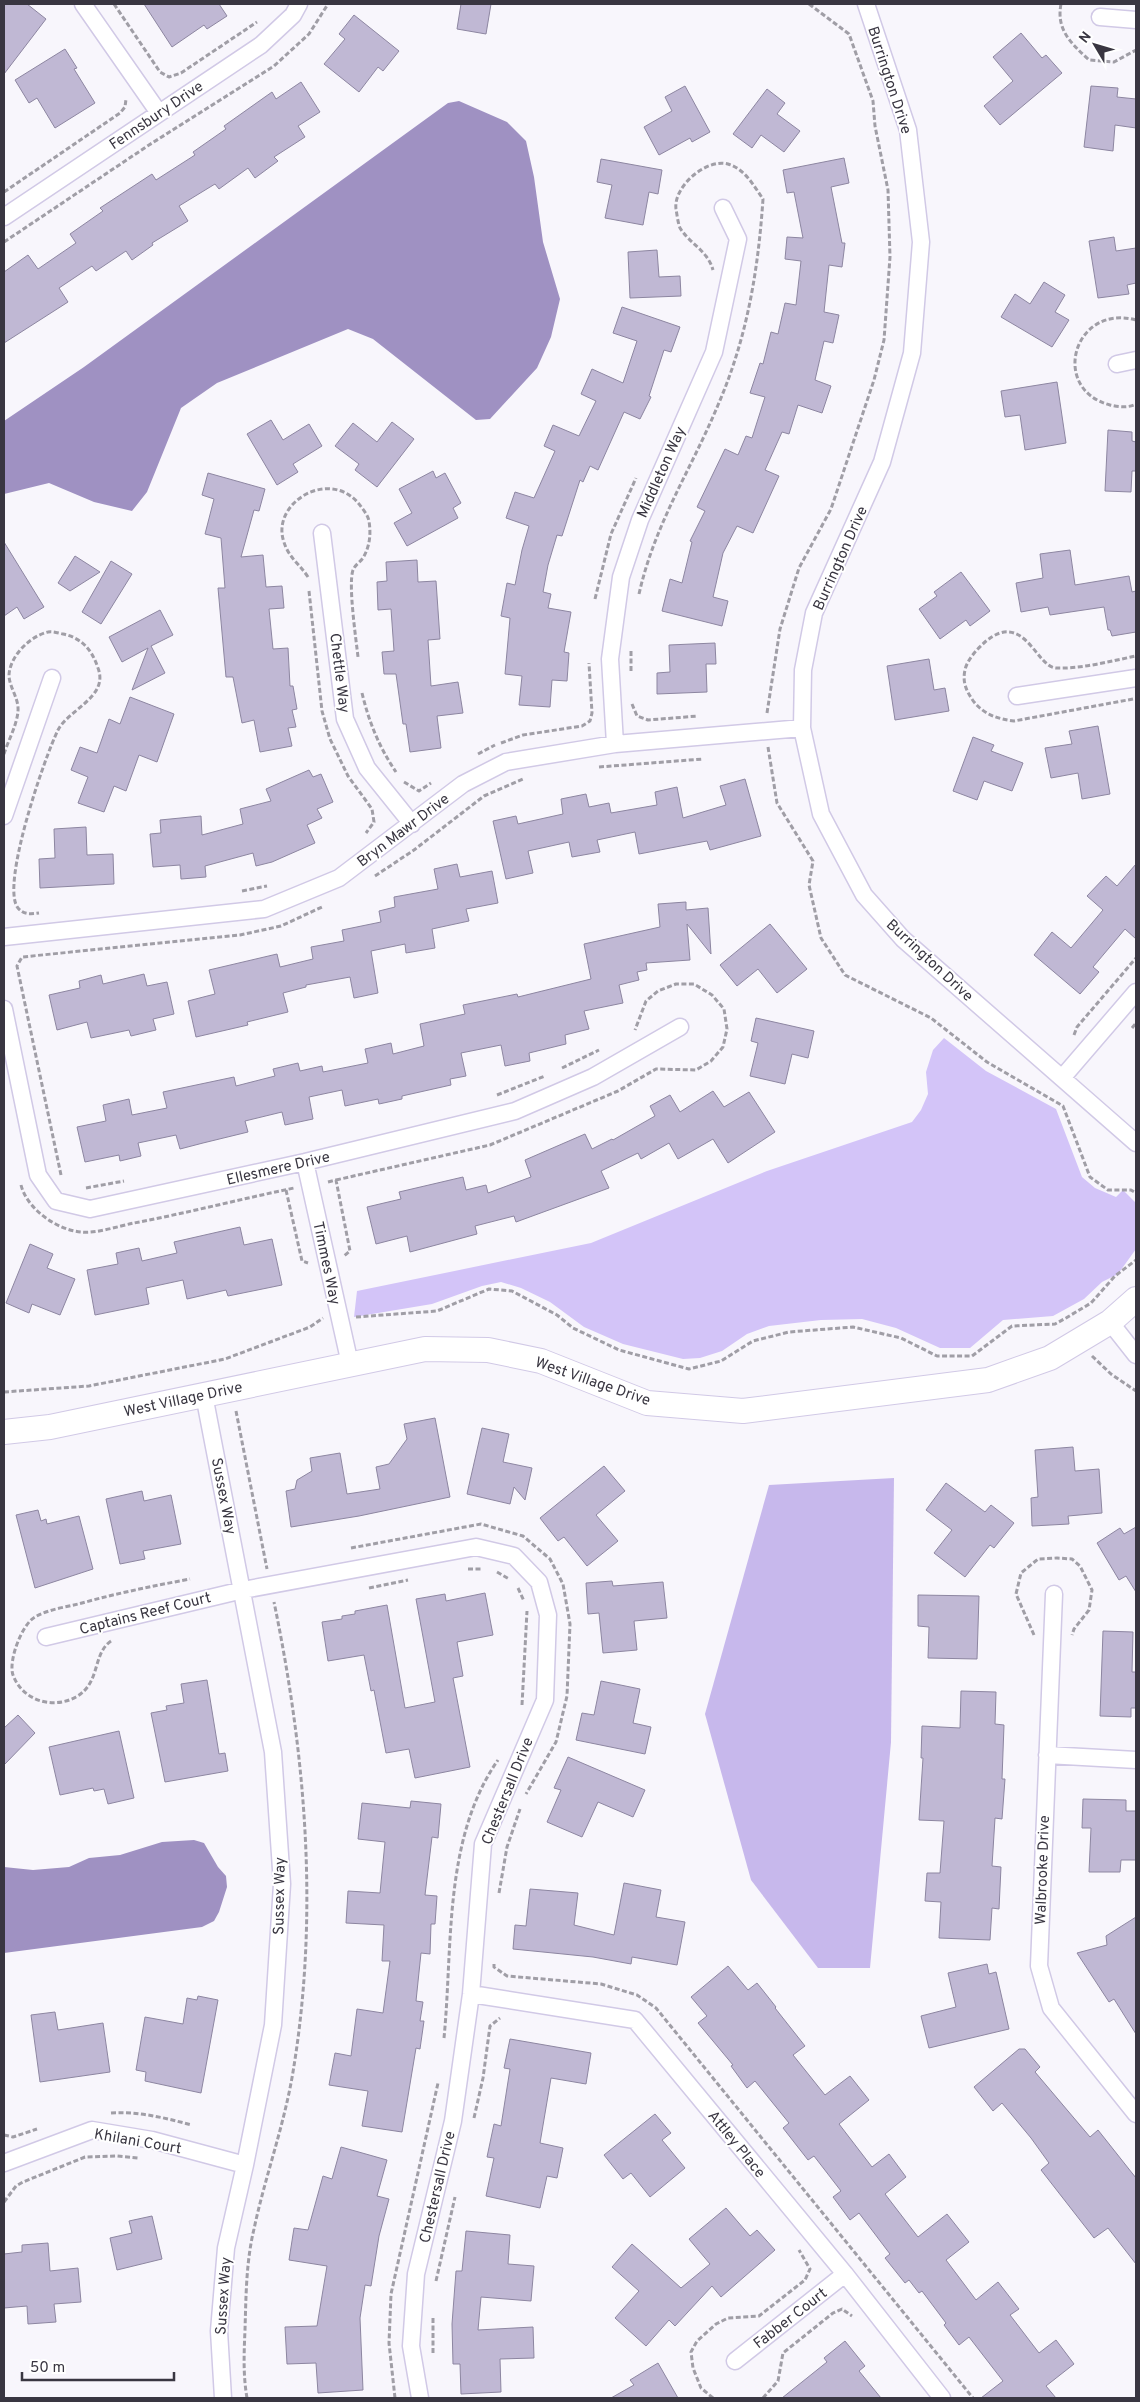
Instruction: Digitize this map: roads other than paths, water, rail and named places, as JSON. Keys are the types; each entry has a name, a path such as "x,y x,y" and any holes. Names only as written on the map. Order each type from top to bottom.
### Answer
{"street":[{"path":"83,4 159,113"},
{"name":"Fennsbury Drive","path":"4,217 261,45 293,15 299,4"},
{"name":"Burrington Drive","path":"866,4 908,130 921,242 912,353 882,462 814,613 803,670 802,728 821,814 864,895 903,939 1136,1143"},
{"path":"1100,17 1136,20"},
{"name":"Middleton Way","path":"615,744 610,659 621,577 640,520 714,352 738,239 724,208"},
{"path":"1117,364 1136,360"},
{"name":"Chettle Way","path":"322,533 345,719 367,768 412,824"},
{"path":"4,816 52,678"},
{"path":"1017,696 1136,678"},
{"name":"Bryn Mawr Drive","path":"4,937 264,909 339,878 463,784 506,762 615,744 802,728"},
{"path":"1062,1078 1136,992"},
{"name":"Ellesmere Drive","path":"4,1009 38,1175 56,1202 90,1210 305,1162 515,1110 593,1077 680,1027"},
{"name":"Timmes Way","path":"305,1162 350,1364"},
{"name":"West Village Drive","path":"4,1432 50,1427 425,1349 488,1350 541,1361 647,1402 744,1411 988,1380 1050,1358 1110,1322 1136,1298"},
{"path":"1110,1322 1136,1355"},
{"name":"Sussex Way","path":"204,1395 273,1752 282,1884 273,2025 226,2248 219,2331 223,2398"},
{"name":"Chestersall Drive","path":"243,1590 476,1547 514,1556 539,1582 548,1615 544,1700 483,1844 471,1994 453,2121 416,2274 411,2346 420,2398"},
{"name":"Captains Reef Court","path":"46,1637 243,1590"},
{"name":"Walbrooke Drive","path":"1054,1594 1039,1966 1051,2008 1136,2114"},
{"path":"1047,1755 1136,1760"},
{"name":"Attley Place","path":"471,1994 635,2020 844,2274 942,2398"},
{"name":"Khilani Court","path":"4,2163 92,2130 152,2140 245,2165"},
{"name":"Fabber Court","path":"735,2361 844,2274"}]}
